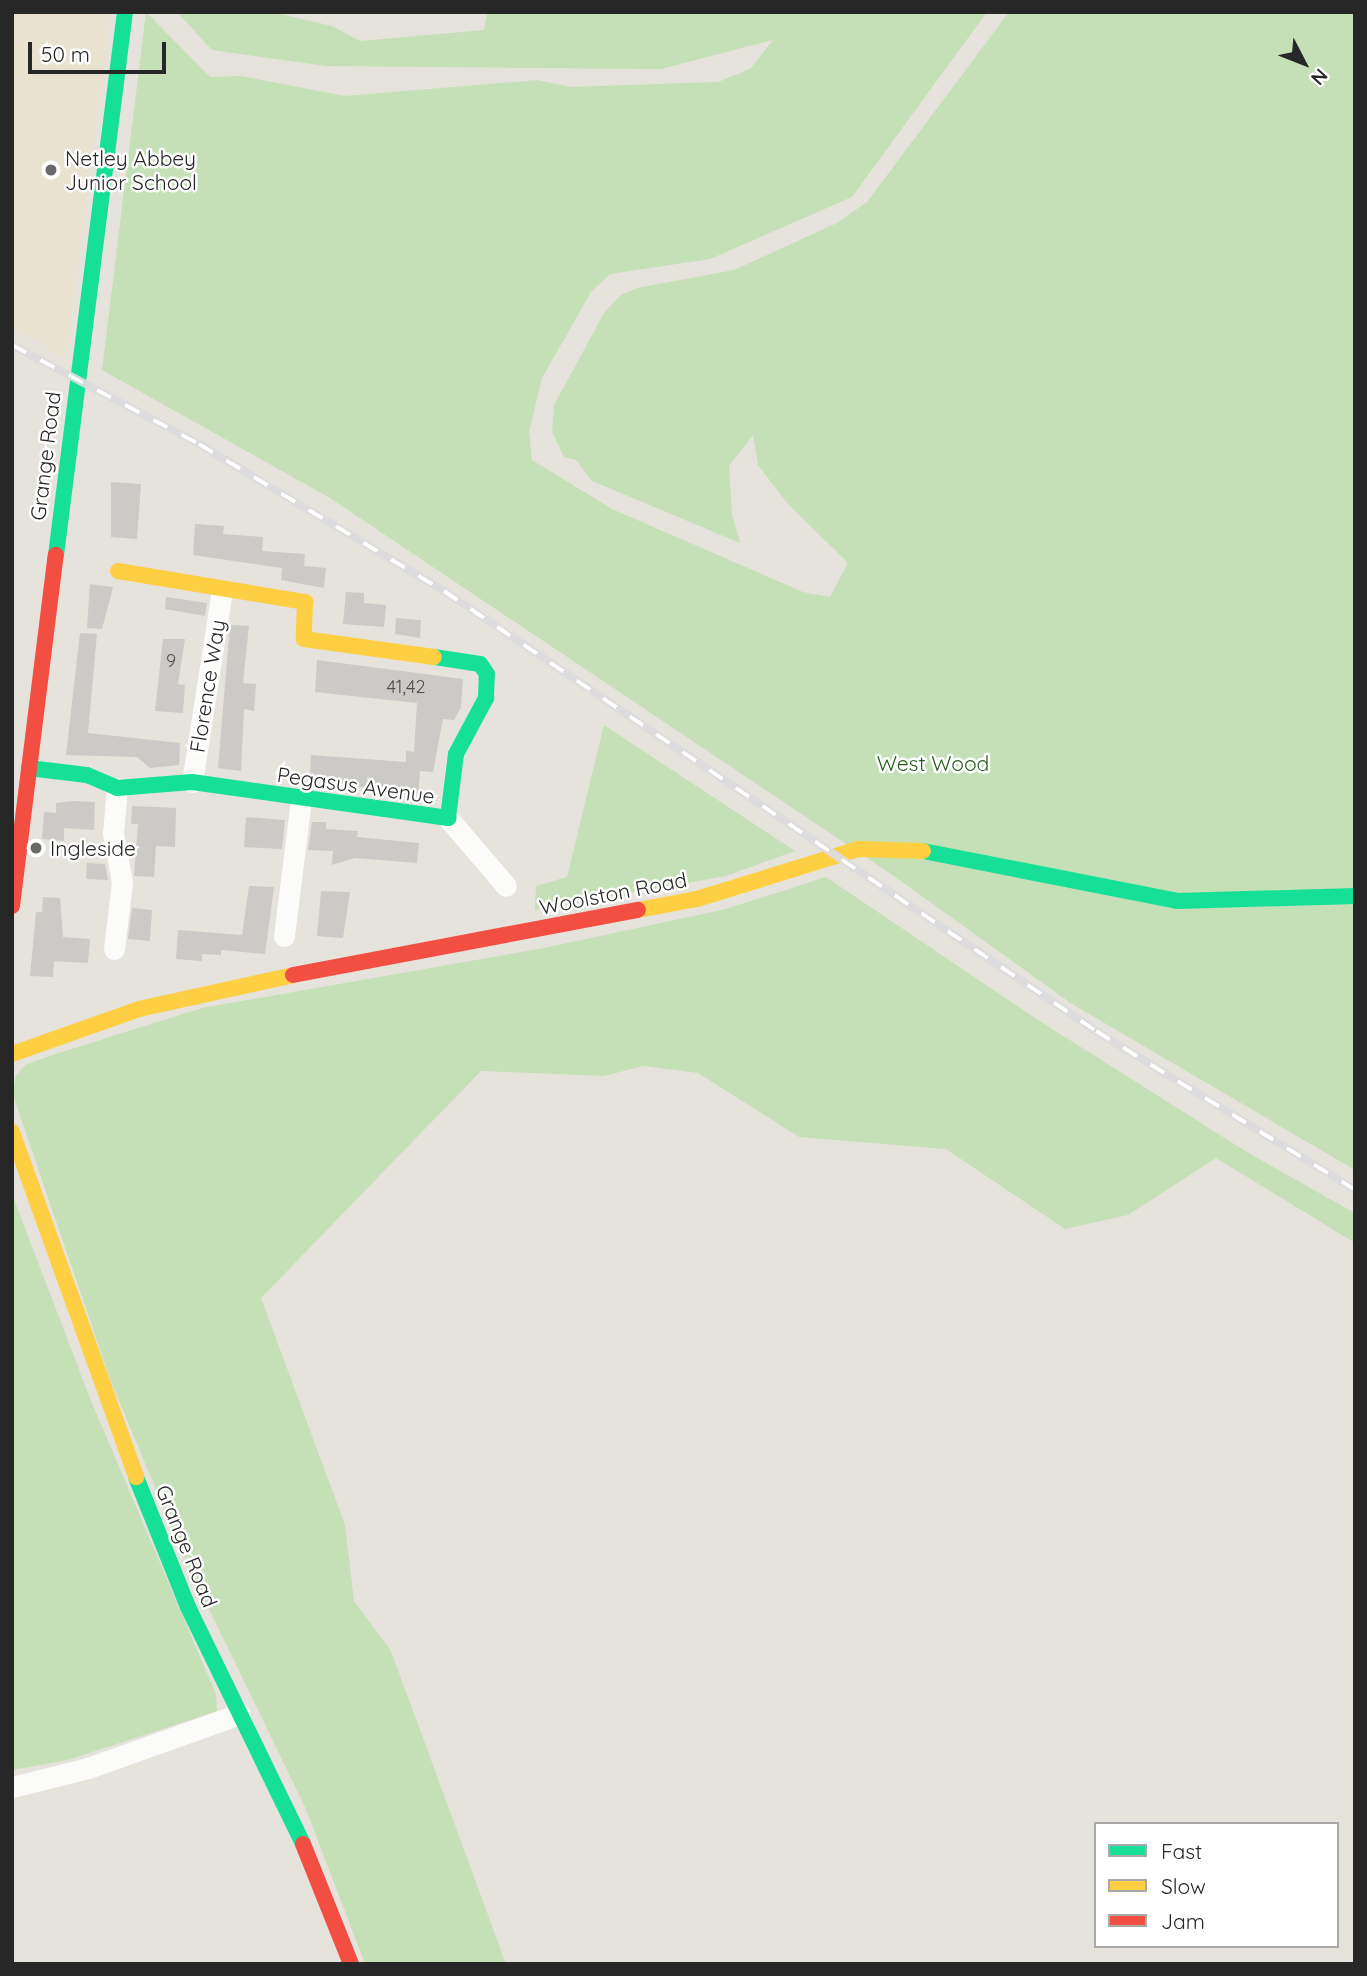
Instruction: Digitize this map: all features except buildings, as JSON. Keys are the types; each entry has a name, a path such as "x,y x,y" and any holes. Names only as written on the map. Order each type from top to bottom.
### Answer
{"street":[{"name":"Grange Road","path":"12,906 71,418 125,12"},
{"name":"Pegasus Avenue","path":"29,768 87,775 117,788 192,782 301,800 448,818 456,754 486,698 487,674 480,664 304,639 305,603 222,590 211,583 118,572"},
{"name":"Florence Way","path":"192,782 222,590"},
{"path":"114,949 122,882 113,833 117,788"},
{"path":"284,936 301,800"},
{"path":"448,818 506,886"},
{"name":"Woolston Road","path":"12,1054 139,1009 222,988 697,899 798,864 859,849 901,847 1177,901 1355,896"},
{"name":"Grange Road","path":"12,1132 118,1432 188,1606 329,1899 351,1964"},
{"path":"12,1787 88,1768 240,1714"}],"shaded area":[{"name":"Netley Abbey Junior School","path":"12,12 111,12 66,359 12,327"}],"green space":[{"name":"West Wood","path":"146,12 210,77 241,76 345,96 537,80 571,87 718,82 750,69 773,40 661,69 326,66 212,50 177,12 272,12 332,26 360,41 484,30 487,12 987,12 852,197 710,259 610,274 591,292 542,378 529,432 532,460 612,509 803,592 830,597 848,563 788,504 758,465 753,435 729,466 732,514 740,543 592,481 576,460 564,457 552,432 554,405 604,313 621,295 637,288 734,270 837,223 867,202 1009,12 1355,12 1355,1170 1072,1004 891,874 330,498 102,370"},
{"path":"604,725 795,851 726,876 535,910 536,886 567,877"},
{"path":"826,877 1035,1018 1250,1154 1355,1213 1355,1243 1216,1158 1128,1215 1065,1229 946,1149 799,1137 698,1073 643,1066 604,1076 481,1071 261,1298 345,1525 354,1601 391,1651 506,1964 365,1964 306,1809 190,1570 111,1382 12,1092 16,1076 25,1065 46,1057 202,1008 544,948 726,909"},
{"path":"12,1194 91,1401 216,1694 217,1711 68,1760 12,1770"}],"railway":[{"path":"12,345 199,444 444,591 1096,1031 1355,1190"}],"traffic: fast":[{"path":"56,555 125,12"},
{"path":"29,768 87,775 117,788 192,782 448,818 456,754 486,698 487,674 480,664 434,657"},
{"path":"923,851 1177,901 1355,896"},
{"path":"136,1477 188,1607 303,1844"}],"traffic: slow":[{"path":"118,571 305,602 304,639 434,657"},
{"path":"638,910 697,899 859,849 923,851"},
{"path":"12,1054 139,1009 293,975"},
{"path":"12,1132 136,1477"}],"traffic: jam":[{"path":"12,906 56,555"},
{"path":"293,975 638,910"},
{"path":"303,1844 351,1964"}],"place":[{"name":"Netley Abbey Junior School","path":"51,170"},
{"name":"Ingleside","path":"36,848"}]}
